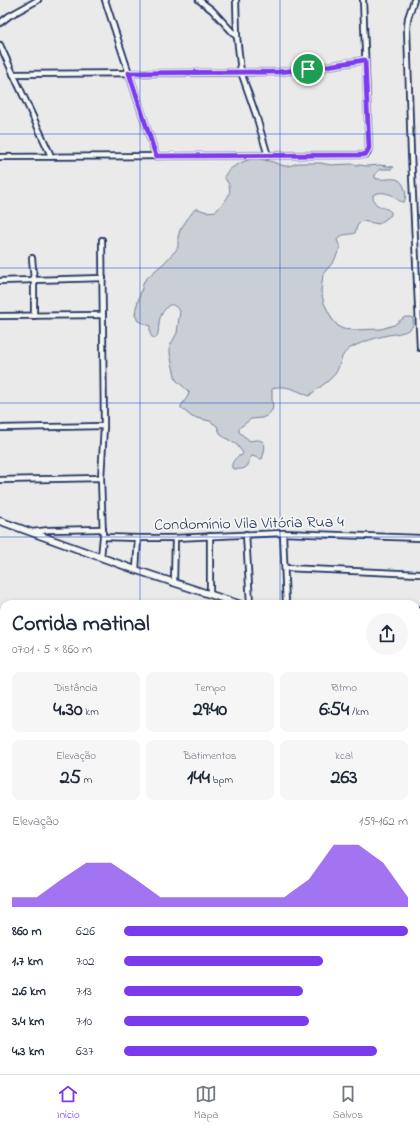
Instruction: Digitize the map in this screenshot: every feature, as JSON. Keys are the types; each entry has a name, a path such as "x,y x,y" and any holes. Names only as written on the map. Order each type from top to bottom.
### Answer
{"street":[{"path":"0,23 9,16 38,0"},
{"path":"105,0 156,156"},
{"path":"199,0 212,10 237,37"},
{"path":"236,0 237,37 241,72 268,156"},
{"path":"0,157 362,155 368,153 363,0"},
{"path":"414,0 408,18 407,36 420,348"},
{"path":"0,45 51,156"},
{"path":"13,74 294,71 365,60"},
{"path":"101,557 103,529 101,478 104,426 102,240"},
{"path":"32,258 34,280 34,316"},
{"path":"0,281 103,278"},
{"path":"0,316 103,315"},
{"path":"0,428 104,426"},
{"path":"0,480 101,478"},
{"path":"0,521 136,570 228,600"},
{"path":"32,532 49,530 103,529"},
{"path":"283,533 286,600"},
{"name":"Condomínio Vila Vitória Rua 4","path":"103,537 175,538 283,533 420,538"},
{"path":"246,534 250,600"},
{"path":"210,536 210,594"},
{"path":"136,570 138,538"},
{"path":"174,583 175,538"},
{"path":"285,568 420,574"}],"shaded area":[{"path":"252,158 273,162 284,166 298,163 320,163 331,165 351,164 394,167 391,169 380,169 375,175 375,178 396,179 400,181 403,184 405,192 404,202 388,194 380,193 373,195 375,203 391,212 391,215 379,224 362,221 357,226 355,233 343,235 337,240 340,247 334,261 323,274 321,291 324,303 332,319 339,327 343,329 381,329 394,325 405,317 412,317 414,322 413,326 406,331 373,339 350,348 342,356 335,374 309,396 286,387 276,387 272,389 273,407 268,415 262,418 251,419 239,428 239,432 250,441 259,440 264,443 265,446 262,459 252,456 247,467 238,469 232,468 232,463 243,453 237,445 221,435 217,426 210,421 192,417 181,408 189,392 176,380 170,354 170,346 177,333 180,311 172,305 169,305 165,309 160,319 156,338 151,336 150,326 138,321 135,315 144,281 177,249 180,230 188,218 195,209 207,212 216,211 229,195 230,191 228,182 224,177 226,173 236,165"}],"route":[{"path":"365,60 369,148 369,151 366,154 156,156 129,73 278,72 308,69 365,60"}]}
